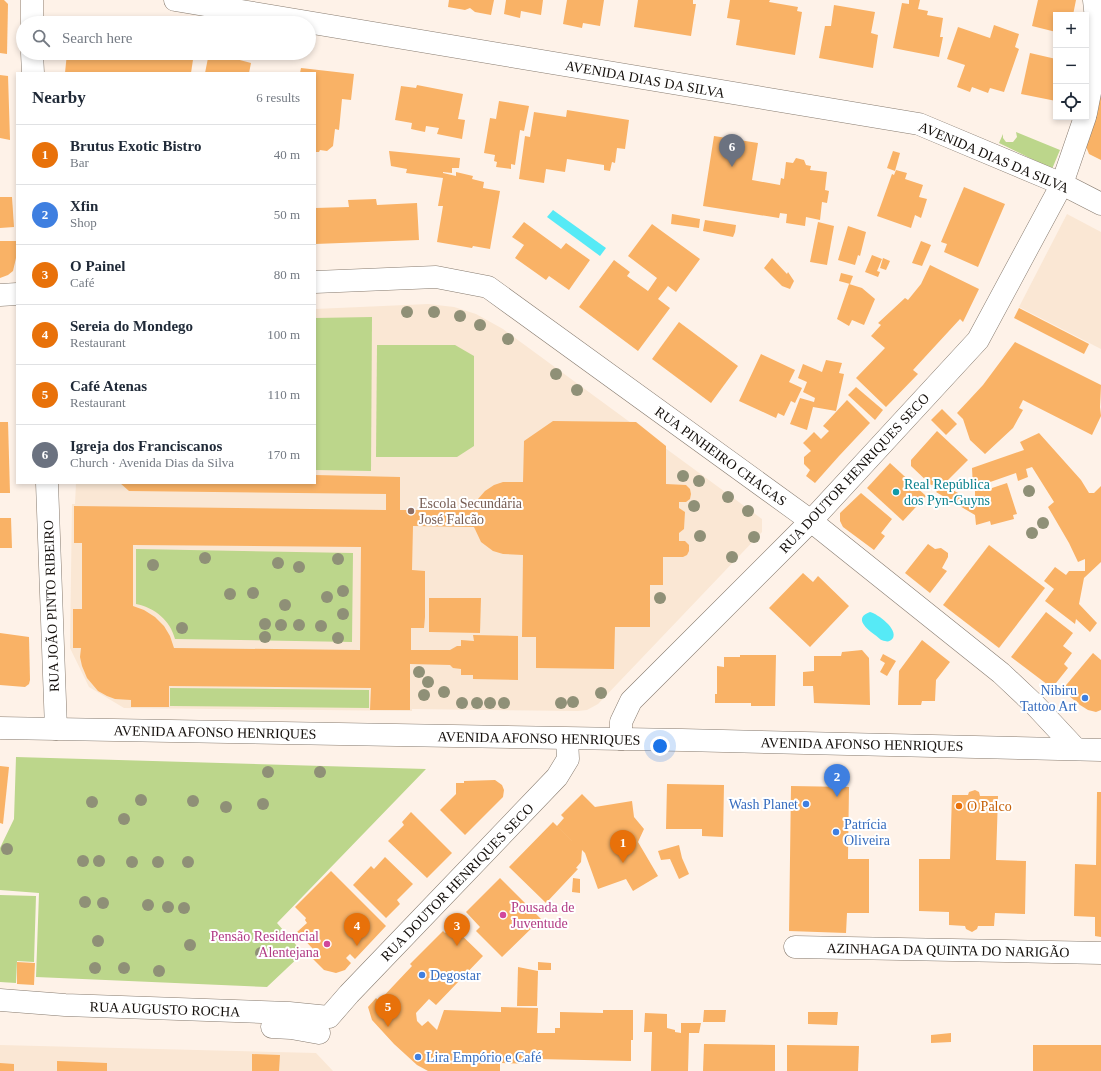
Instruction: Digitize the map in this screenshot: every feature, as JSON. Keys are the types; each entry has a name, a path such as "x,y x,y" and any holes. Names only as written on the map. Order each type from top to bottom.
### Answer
{"street":[{"path":"32,0 32,16"},
{"name":"AVENIDA DIAS DA SILVA","path":"175,0 271,16"},
{"path":"1089,98 1099,47 1094,0"},
{"name":"AVENIDA DIAS DA SILVA","path":"316,24 919,124 1062,184 1101,204"},
{"path":"32,60 33,72"},
{"name":"RUA DOUTOR HENRIQUES SECO","path":"621,740 621,722 631,702 811,521 978,340 1062,184 1084,120"},
{"name":"RUA PINHEIRO CHAGAS","path":"316,282 436,277 488,287 811,521 1001,673 1035,705 1093,748"},
{"path":"0,295 16,294"},
{"name":"RUA JOÃO PINTO RIBEIRO","path":"47,484 56,729"},
{"name":"AVENIDA AFONSO HENRIQUES","path":"0,728 1093,748"},
{"name":"RUA DOUTOR HENRIQUES SECO","path":"324,1025 349,994 557,777 568,759 567,739"},
{"name":"AZINHAGA DA QUINTA DO NARIGÃO","path":"796,947 1101,953"},
{"name":"RUA AUGUSTO ROCHA","path":"0,1000 65,1005 289,1013 324,1025"},
{"path":"0,1015 59,1020 291,1028 324,1025"}],"shaded area":[{"path":"1067,214 1101,232 1101,349 1019,307"},
{"name":"Escola Secundária José Falcão","path":"428,304 454,307 476,314 503,329 762,519 762,532 598,704 587,710 412,709 412,711 124,708 89,687 70,648 72,504 75,504 76,484 316,484 316,309"},
{"path":"0,1045 316,1053 333,1071 0,1071"}],"green space":[{"path":"1016,132 1060,150 1052,169 999,143 1003,134 1003,138 1006,142 1013,142 1017,137"},
{"path":"372,317 371,471 316,470 316,318"},
{"path":"377,345 455,345 474,356 474,446 457,457 376,457"},
{"path":"136,549 353,553 352,642 175,639 173,632 161,616 149,608 136,604"},
{"path":"170,688 369,690 369,708 170,706"},
{"path":"16,757 426,769 277,923 303,953 267,987 36,977 39,893 0,890 0,848 14,819"},
{"path":"0,895 36,896 34,962 17,961 16,983 0,982"}],"water":[{"path":"553,210 606,248 600,256 547,217"},
{"path":"870,612 886,622 893,630 894,634 891,640 882,640 865,627 862,617"}],"building":[{"path":"0,0 4,0 8,4 7,54 0,53"},
{"path":"449,0 494,0 491,15 475,12 470,8 465,10 448,7"},
{"path":"506,0 543,0 541,15 521,11 520,18 504,14"},
{"path":"567,0 604,0 600,26 583,23 582,28 563,24"},
{"path":"638,0 693,0 693,4 696,4 691,36 634,27"},
{"path":"730,0 770,0 769,2 798,7 797,11 802,12 795,55 736,45 740,20 727,18"},
{"path":"909,0 920,0 918,9 928,11 927,15 943,18 940,37 943,37 939,57 893,48 902,3 909,4"},
{"path":"1038,0 1076,0 1074,12 1053,12 1053,31 1032,26"},
{"path":"834,5 875,12 871,33 878,35 873,68 819,58 825,26 831,26"},
{"path":"994,25 1019,34 1015,47 1019,49 1004,92 990,88 988,93 972,87 970,92 957,87 965,65 947,59 958,27 990,38"},
{"path":"1030,53 1053,58 1053,100 1021,94"},
{"path":"66,60 193,60 191,72 65,72"},
{"path":"208,60 240,60 251,63 249,72 205,72"},
{"path":"301,68 354,74 351,100 342,99 339,130 335,129 333,146 327,151 320,150 319,152 316,152 316,72 300,72"},
{"path":"0,75 8,76 10,140 0,138"},
{"path":"417,85 463,94 458,119 465,120 462,139 437,134 439,128 426,126 425,132 411,129 412,123 395,120 401,86 416,88"},
{"path":"1101,94 1101,160 1089,154 1085,144"},
{"path":"499,101 529,106 524,131 520,130 515,165 511,164 511,169 496,167 497,162 494,161 495,155 484,153 490,118 496,119"},
{"path":"567,110 629,120 625,149 617,148 615,163 612,162 610,171 604,170 604,165 567,159 565,172 546,169 544,183 519,179 525,136 530,137 534,112 566,117"},
{"path":"714,136 758,143 752,180 780,185 781,178 784,179 786,162 793,163 796,158 804,160 806,165 811,166 810,170 827,172 825,190 829,191 827,203 822,202 820,220 806,217 805,226 786,223 787,214 780,213 779,218 703,206"},
{"path":"389,151 460,158 459,168 452,168 452,173 443,173 456,176 456,172 473,176 472,179 484,182 483,188 500,191 490,249 473,246 472,248 437,242 443,206 438,206 443,178 406,173 407,169 391,166"},
{"path":"893,151 900,153 895,171 887,168"},
{"path":"896,170 907,173 905,179 923,185 919,197 927,199 921,218 915,215 911,228 877,216 892,174 894,175"},
{"path":"964,187 1005,204 978,267 944,252 947,244 941,242"},
{"path":"0,197 12,197 14,227 0,228"},
{"path":"376,199 377,205 417,203 419,240 316,244 316,208 349,207 348,200"},
{"path":"672,214 700,219 699,228 671,224"},
{"path":"705,220 736,225 733,237 703,231"},
{"path":"524,222 561,249 566,243 590,260 569,290 549,276 546,280 515,258 524,245 512,237"},
{"path":"818,222 834,226 827,265 810,262"},
{"path":"652,224 700,259 676,292 668,286 658,299 670,308 638,351 579,307 614,260 630,272 627,276 648,291 657,278 628,256"},
{"path":"848,226 866,232 860,256 858,255 855,265 838,260"},
{"path":"0,241 16,241 16,258 13,271 0,278"},
{"path":"921,241 931,245 922,266 912,263"},
{"path":"872,255 882,259 877,271 880,272 878,277 865,272"},
{"path":"772,258 787,274 788,272 794,281 790,289 782,286 764,268"},
{"path":"883,258 890,261 886,270 880,268"},
{"path":"930,265 979,289 963,322 960,319 913,370 918,374 886,407 856,378 885,348 871,336 881,325 878,323 905,298 908,300 921,284"},
{"path":"841,273 853,276 850,284 839,281"},
{"path":"849,284 862,288 875,299 864,325 852,320 849,326 837,319"},
{"path":"1019,308 1089,344 1084,354 1014,318"},
{"path":"679,322 738,366 711,403 652,359"},
{"path":"1015,342 1101,385 1101,416 1092,435 1023,400 1019,408 1023,410 1013,428 985,454 970,440 963,419 957,413 983,385"},
{"path":"761,354 795,370 789,382 802,388 795,403 791,401 784,416 778,413 776,418 739,401"},
{"path":"826,360 842,363 839,373 844,374 836,411 813,407 807,430 790,424 800,398 814,402 815,398 803,392 807,382 798,378 803,364 822,372"},
{"path":"856,387 883,410 875,420 848,395"},
{"path":"847,400 870,423 815,483 806,476 810,470 804,464 804,457 811,451 803,443 814,432 821,439 829,431 823,426"},
{"path":"942,409 957,424 946,435 931,420"},
{"path":"553,421 636,422 666,446 666,484 686,485 690,489 690,499 686,502 679,502 679,508 685,512 684,529 679,533 679,541 685,541 689,545 689,551 687,555 683,557 663,557 663,585 650,585 650,627 615,627 614,669 536,668 536,637 522,637 523,555 503,554 493,551 481,542 474,527 413,526 412,570 425,571 425,617 424,628 411,628 411,650 450,650 457,646 461,646 461,640 474,641 473,635 518,636 518,680 473,679 473,675 461,675 461,669 453,668 450,665 410,664 410,710 370,710 371,688 169,686 169,707 131,707 131,700 115,699 98,691 87,678 82,666 80,657 81,648 73,648 73,609 82,609 82,543 74,543 74,506 386,510 386,494 129,491 121,484 316,484 316,475 400,477 400,510 474,510 478,499 485,491 494,485 503,482 523,482 524,441","holes":["133,545 361,547 360,650 174,648 170,636 164,626 155,617 144,610 133,606"]},
{"path":"0,422 8,422 10,493 0,493"},
{"path":"937,431 968,460 941,487 938,484 931,485 911,466 911,460"},
{"path":"1039,433 1081,480 1089,493 1094,493 1101,486 1101,562 1084,578 1079,604 1097,623 1090,632 1076,619 1075,624 1045,601 1054,589 1044,581 1055,567 1066,575 1069,571 1085,571 1085,559 1078,562 1048,507 1054,502 1032,467 1026,469 1028,477 1018,481 1016,473 973,488 972,468 1024,450 1020,442"},
{"name":"Real República dos Pyn-Guyns","path":"890,463 926,496 903,521 867,488"},
{"path":"1007,483 1017,514 1013,515 1014,519 991,525 990,521 976,525 975,515 936,492 943,485 975,502 975,488 985,485 986,490"},
{"path":"861,493 892,519 881,533 885,536 874,550 843,527 840,521 840,513"},
{"path":"0,518 11,518 12,548 0,548"},
{"path":"928,544 935,549 941,548 948,553 948,557 942,568 947,571 930,593 905,573"},
{"path":"989,545 1045,588 999,648 943,605"},
{"path":"803,573 813,582 818,576 849,606 810,647 769,608"},
{"path":"429,598 481,598 480,633 429,632"},
{"path":"1046,612 1073,633 1063,646 1072,653 1064,664 1068,668 1052,688 1011,657"},
{"path":"0,633 29,637 30,680 29,684 25,687 0,685"},
{"path":"922,640 950,662 936,680 935,701 922,701 921,705 898,705 899,671"},
{"path":"862,650 869,658 870,705 814,703 813,686 803,686 803,672 814,671 814,656 841,656 842,652"},
{"path":"1093,653 1101,660 1101,710 1096,712 1088,710 1080,705 1062,690"},
{"path":"883,654 896,661 887,676 880,672 885,663 880,660"},
{"path":"740,655 776,655 775,706 751,706 751,703 715,703 715,694 717,694 717,666 724,667 724,657 740,657"},
{"path":"0,766 9,767 3,824 0,823"},
{"path":"495,780 502,785 504,790 503,797 465,835 440,810 456,794 456,783 464,783 464,781"},
{"path":"667,784 724,785 723,837 702,836 702,829 666,829"},
{"path":"791,786 849,787 848,859 869,859 869,913 847,913 846,933 789,931"},
{"path":"975,790 979,792 980,796 998,796 996,860 1026,861 1025,914 995,913 994,926 978,926 977,929 972,932 966,929 965,926 949,925 949,912 919,911 919,859 950,859 952,795 968,795 969,792"},
{"path":"1097,792 1101,792 1101,937 1095,936 1095,917 1074,916 1075,864 1096,865"},
{"path":"582,794 595,807 632,801 634,817 644,829 638,842 658,876 633,891 626,879 598,889 585,853 582,850 581,862 576,868 578,869 546,903 509,867 553,822 557,826 564,818 561,815"},
{"path":"411,812 452,853 427,878 388,841 404,825 402,822"},
{"path":"679,845 682,858 689,874 679,879 670,859 661,860 658,851"},
{"path":"385,857 413,884 397,900 400,904 386,918 353,885 371,866 374,869"},
{"path":"331,871 386,926 355,959 350,954 346,958 351,963 345,970 336,973 324,970 308,954 313,949 297,932 307,923 305,920 306,918 295,907"},
{"name":"Pousada de Juventude","path":"500,878 541,919 502,957 476,931 480,927 466,912"},
{"path":"573,878 580,879 580,893 572,892"},
{"path":"452,926 483,956 436,1005 429,999 416,1013 417,1021 422,1026 428,1021 437,1030 444,1010 501,1012 501,1007 538,1008 537,1033 555,1033 555,1028 560,1028 560,1012 603,1013 603,1010 633,1010 631,1061 537,1059 537,1064 500,1063 500,1071 428,1071 417,1065 394,1044 372,1020 368,1007 376,998 379,1001 412,966 410,964 443,931 445,933"},
{"path":"17,962 35,963 34,985 17,984"},
{"path":"538,962 551,963 551,970 538,970"},
{"path":"518,967 538,971 537,1006 517,1006"},
{"path":"704,1010 726,1010 725,1022 703,1022"},
{"path":"808,1012 838,1012 837,1025 808,1024"},
{"path":"645,1013 667,1014 667,1028 675,1030 675,1032 681,1033 681,1023 701,1023 699,1033 689,1033 688,1071 651,1071 652,1032 644,1032"},
{"path":"951,1033 951,1042 931,1043 931,1035"},
{"path":"704,1044 775,1045 775,1071 703,1071"},
{"path":"787,1045 859,1046 858,1071 787,1071"},
{"path":"1033,1045 1101,1045 1101,1071 1033,1071"},
{"path":"252,1054 280,1055 279,1071 252,1071"},
{"path":"57,1061 107,1063 107,1071 57,1071"},
{"path":"0,1063 14,1064 14,1071 0,1071"}],"place":[{"name":"Igreja dos Franciscanos","path":"732,167"},
{"name":"Real República dos Pyn-Guyns","path":"896,492"},
{"name":"Escola Secundária José Falcão","path":"411,511"},
{"name":"Nibiru Tattoo Art","path":"1085,698"},
{"name":"Xfin","path":"837,797"},
{"name":"Wash Planet","path":"806,804"},
{"name":"O Palco","path":"959,806"},
{"name":"Patrícia Oliveira","path":"836,832"},
{"name":"Brutus Exotic Bistro","path":"623,863"},
{"name":"Pousada de Juventude","path":"503,915"},
{"name":"Pensão Residencial Alentejana","path":"327,944"},
{"name":"Sereia do Mondego","path":"357,946"},
{"name":"O Painel","path":"457,946"},
{"name":"Degostar","path":"422,975"},
{"name":"Café Atenas","path":"388,1027"},
{"name":"Lira Empório e Café","path":"418,1057"}]}
